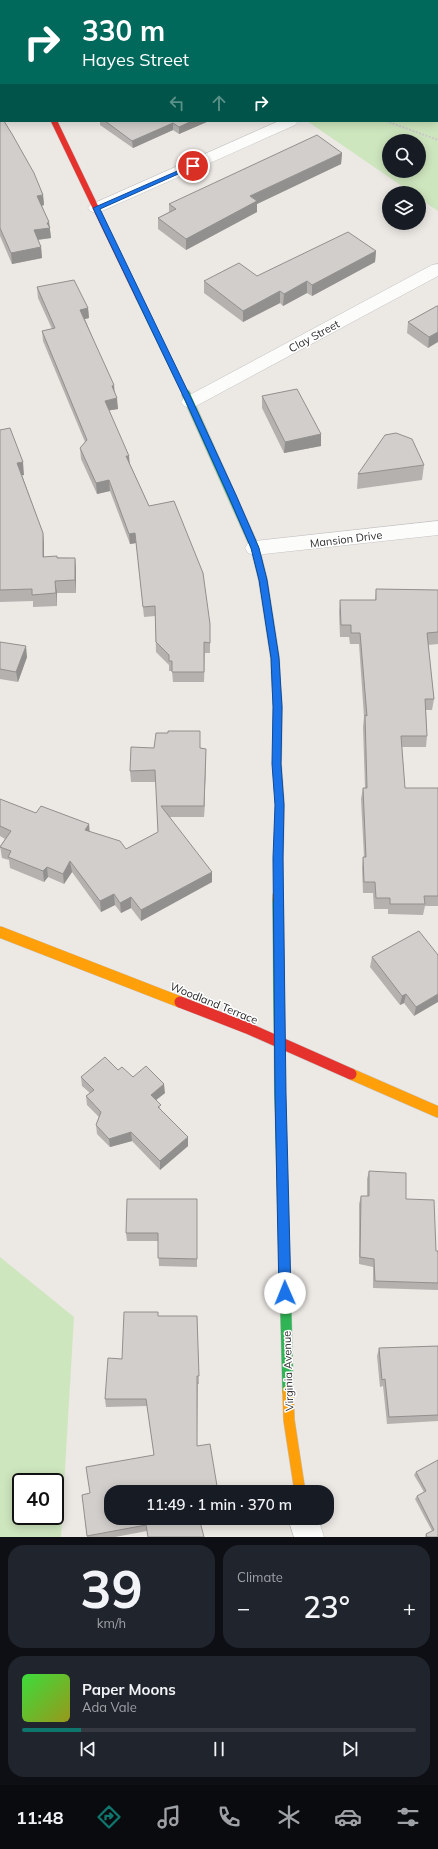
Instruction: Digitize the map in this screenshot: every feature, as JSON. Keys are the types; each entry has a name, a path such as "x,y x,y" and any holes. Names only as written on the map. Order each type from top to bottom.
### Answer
{"street":[{"name":"Virginia Avenue","path":"54,122 190,402 255,548 263,580 275,658 278,707 277,764 280,805 278,858 280,1042 289,1420 299,1485"},
{"path":"96,208 290,122"},
{"name":"Clay Street","path":"190,402 438,269"},
{"name":"Mansion Drive","path":"255,548 438,528"},
{"name":"Woodland Terrace","path":"0,932 280,1042 438,1112"},
{"path":"306,1525 309,1537"}],"path":[{"path":"389,122 438,140"}],"green space":[{"path":"308,122 438,122 438,211 426,203 426,186 402,186 390,178 426,178 426,134 382,134 382,172"},
{"path":"0,1257 74,1317 64,1486 64,1473 12,1473 12,1525 62,1525 61,1537 0,1537"}],"building":[{"path":"0,122 5,122 34,173 43,195 37,196 49,222 47,223 50,228 34,230 41,247 11,253 0,228"},
{"path":"106,122 190,122 179,127 173,123 132,141"},
{"path":"317,135 342,153 250,196 257,201 186,239 158,218 176,209 169,204"},
{"path":"348,232 376,251 312,285 307,281 284,294 280,291 243,311 204,281 239,263 257,276"},
{"path":"74,280 88,308 80,310 114,385 112,386 117,398 105,401 129,456 126,456 149,506 174,501 203,573 210,624 210,643 204,642 204,672 172,672 172,661 169,661 169,655 156,642 155,606 143,607 135,533 129,534 109,480 96,483 80,448 87,440 42,331 55,328 37,287"},
{"path":"437,306 438,332 429,337 408,322"},
{"path":"297,389 321,434 285,442 262,396"},
{"path":"10,428 23,462 17,463 43,533 43,557 57,556 57,558 75,558 75,580 55,581 56,593 32,595 32,589 0,590 0,430"},
{"path":"396,433 412,439 424,465 358,474 385,435"},
{"path":"376,589 438,590 438,632 427,633 434,699 425,699 427,736 401,736 405,788 438,788 438,896 424,896 425,904 390,904 390,898 376,898 375,882 364,882 363,857 366,857 363,788 367,788 365,715 367,716 360,633 351,633 351,625 341,625 340,600 376,600"},
{"path":"0,642 26,646 16,672 0,669"},
{"path":"168,731 200,731 200,748 206,749 204,806 161,806 212,872 141,910 131,897 120,903 114,894 100,901 70,861 63,874 47,867 43,871 8,857 11,851 0,847 11,831 0,826 0,799 36,813 41,806 89,824 85,830 120,841 126,849 158,832 155,770 130,771 131,747 154,748 156,733 168,733"},
{"path":"419,931 438,955 438,994 416,1007 406,994 402,996 372,957"},
{"path":"105,1057 118,1070 122,1067 133,1077 146,1066 164,1084 151,1095 161,1105 158,1107 188,1137 160,1161 131,1132 109,1139 96,1125 101,1112 86,1096 94,1090 81,1077"},
{"path":"369,1171 406,1173 406,1199 434,1200 436,1251 438,1251 438,1283 375,1281 374,1259 360,1257 361,1196 369,1196"},
{"path":"127,1199 197,1199 197,1259 158,1258 158,1233 126,1233"},
{"path":"124,1312 158,1312 158,1316 197,1316 199,1376 197,1376 197,1446 210,1444 217,1485 104,1485 104,1525 146,1525 87,1536 82,1495 90,1493 86,1467 154,1455 146,1399 105,1399 108,1358 122,1359"},
{"path":"438,1346 438,1415 389,1417 385,1379 382,1380 379,1348"},
{"path":"438,1460 438,1537 427,1537 426,1534 434,1530 417,1496 426,1491 416,1472"},
{"path":"146,1525 201,1525 204,1537 148,1537"}],"traffic: fast":[{"path":"139,298 190,402 255,548 263,580 275,658 276,682"},
{"path":"278,900 280,1094 288,1391"}],"traffic: slow":[{"path":"276,682 278,707 277,764 280,805 278,900"},
{"path":"0,932 180,1002"},
{"path":"351,1074 438,1112"},
{"path":"288,1391 289,1420 299,1485"}],"traffic: jam":[{"path":"54,122 139,298"},
{"path":"180,1002 247,1028 351,1074"}],"route":[{"path":"193,166 96,208 190,402 232,495 255,548 263,580 275,658 278,707 277,764 280,805 278,858 280,1094 285,1293"}]}
